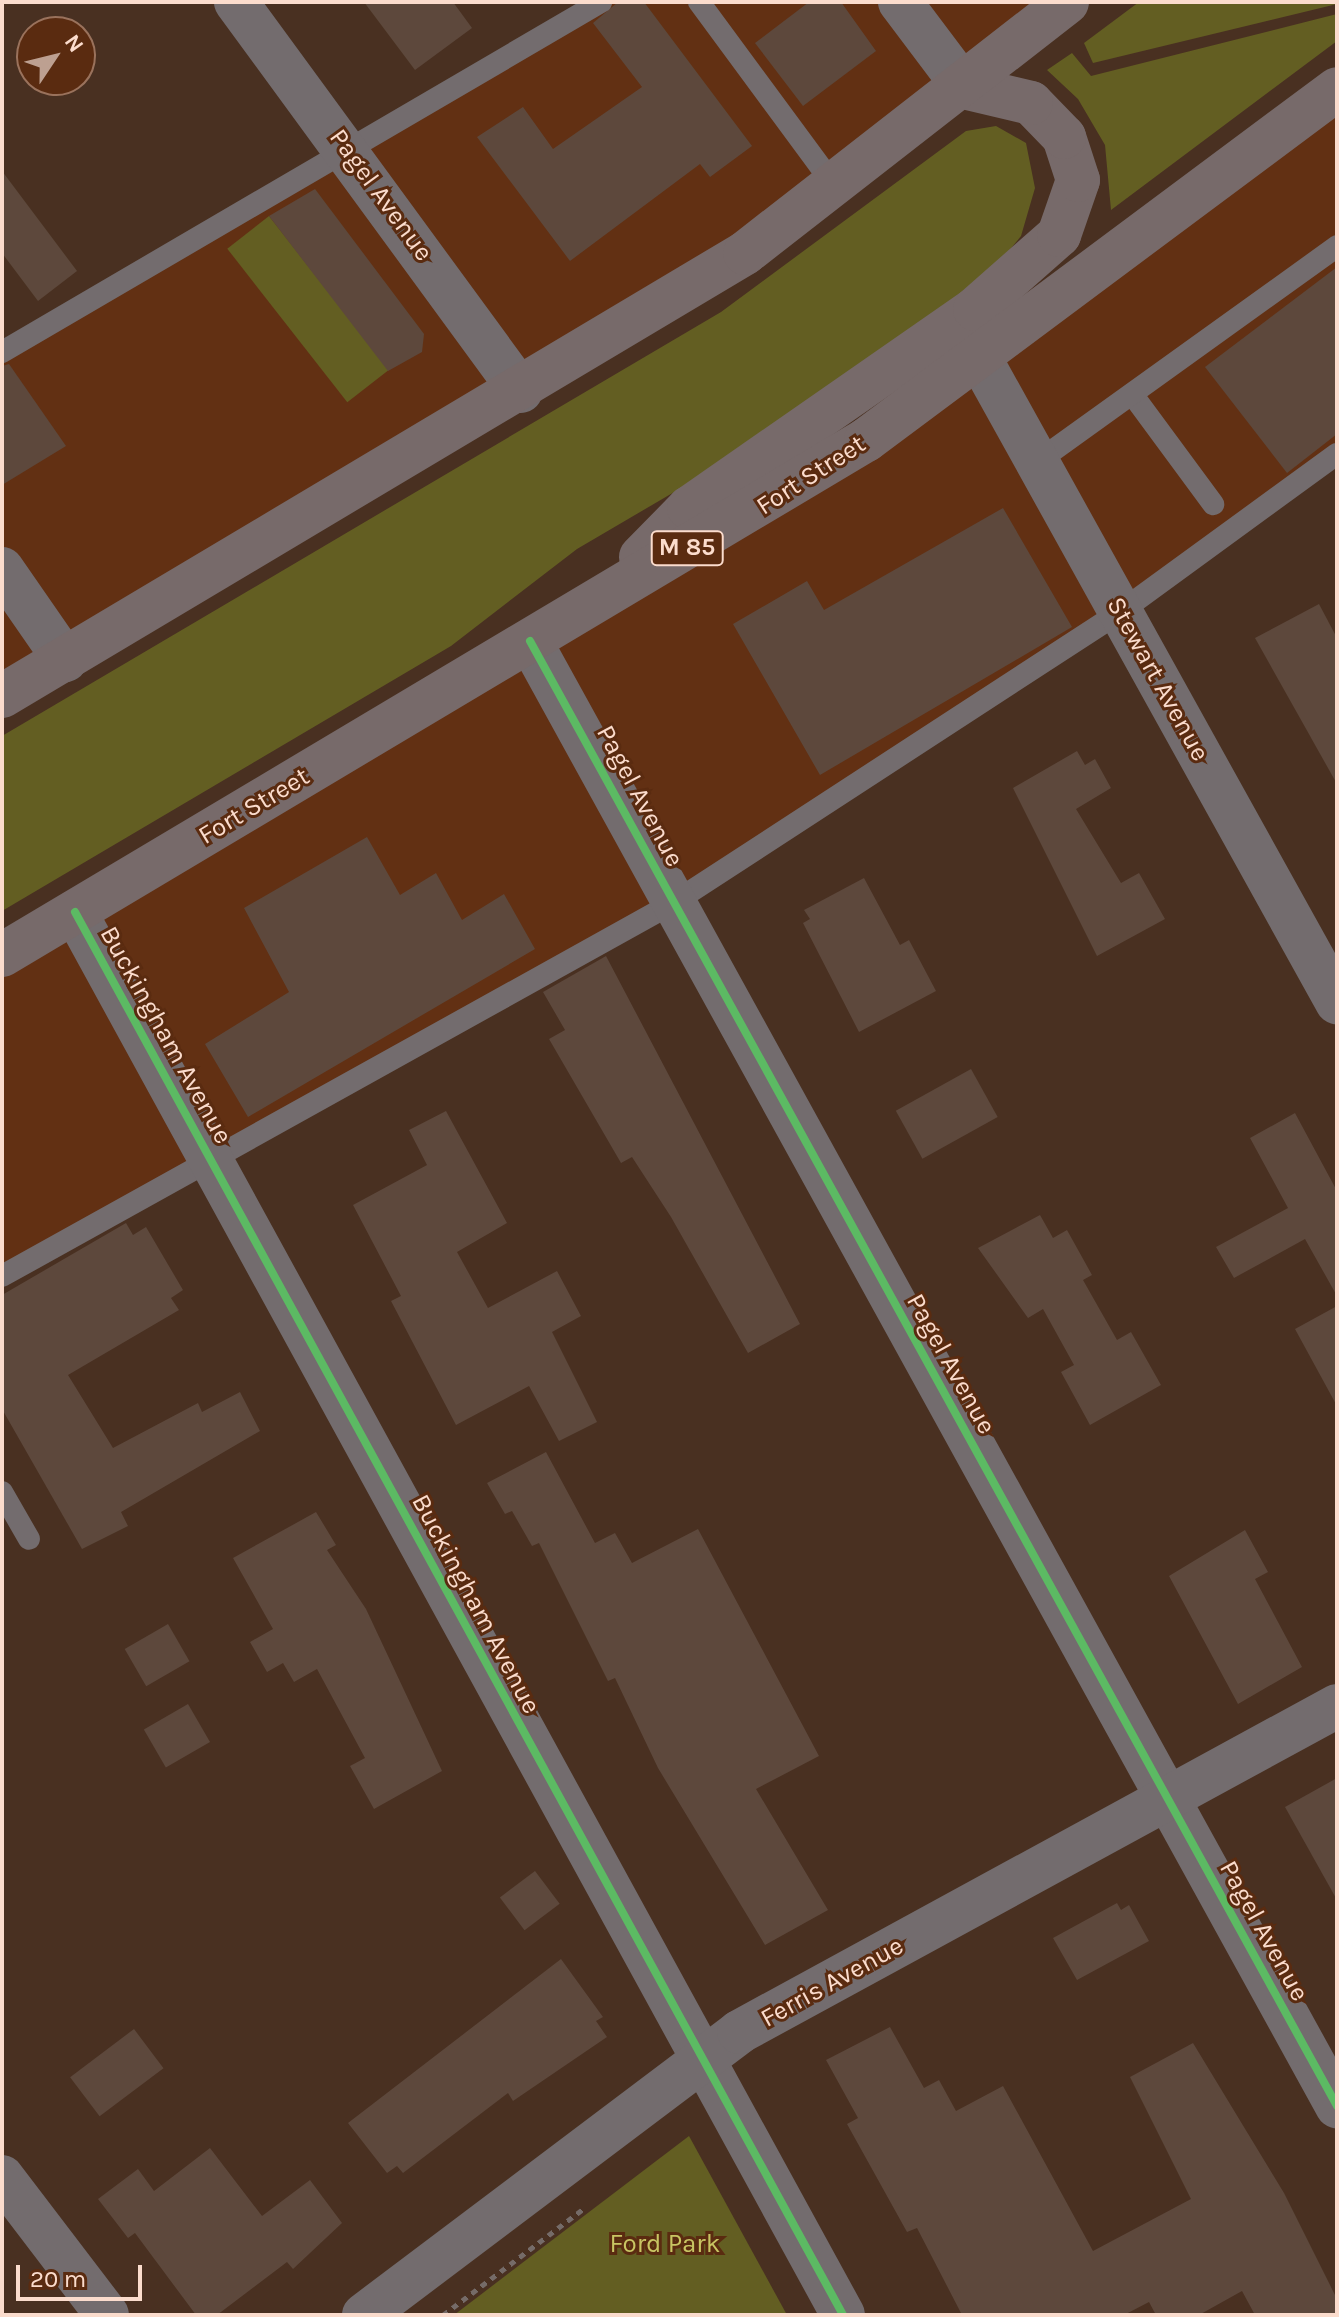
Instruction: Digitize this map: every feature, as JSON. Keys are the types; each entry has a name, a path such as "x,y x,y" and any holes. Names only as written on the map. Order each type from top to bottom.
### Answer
{"main road":[{"path":"2,696 521,391 745,253 964,87 1067,2"},
{"path":"608,590 689,508 975,309 1059,235 1078,180 1064,137 1031,103 964,87"},
{"name":"Fort Street","path":"2,955 530,641 608,590 750,515 979,357 1337,89"}],"street":[{"name":"Pagel Avenue","path":"236,2 346,147 521,391"},
{"path":"900,2 964,87"},
{"name":"Stewart Avenue","path":"979,357 1041,459 1120,612 1337,1002"},
{"path":"2,569 65,660"},
{"name":"Pagel Avenue","path":"530,641 1337,2106"},
{"name":"Buckingham Avenue","path":"75,912 699,2060 843,2315"},
{"name":"Ferris Avenue","path":"364,2315 699,2060 1337,1706"},
{"path":"2,2177 107,2315"}],"lane":[{"path":"2,352 346,147 601,2"},
{"path":"699,2 834,185"},
{"path":"1041,459 1337,246"},
{"path":"1132,394 1213,504"},
{"path":"2,1276 209,1154 673,903 1120,612 1337,454"},
{"path":"2,1492 29,1539"}],"path":[{"path":"443,2315 592,2202"}],"shaded area":[{"path":"601,2 1067,2 745,253 2,696 2,352"},
{"path":"1337,89 1337,454 673,903 2,1276 2,955 750,515"}],"green space":[{"path":"1139,2 1337,4 1093,63 1084,43"},
{"path":"1337,14 1337,41 1111,210 1105,145 1078,99 1047,70 1072,53 1091,76"},
{"path":"996,126 1026,143 1035,188 1021,236 987,278 809,413 577,549 451,646 2,911 2,736 721,312 966,131"},
{"path":"269,216 389,370 347,402 227,249"},
{"name":"Ford Park","path":"689,2136 787,2315 454,2315"}],"building":[{"path":"364,2 453,2 472,28 415,70"},
{"path":"618,2 644,2 752,146 710,177 700,164 570,261 477,137 523,107 553,149 642,87 593,23"},
{"path":"809,2 841,2 876,51 803,106 755,43"},
{"path":"2,171 77,271 38,301 2,253"},
{"path":"315,189 424,334 422,352 388,371 269,216"},
{"path":"1337,267 1337,434 1287,473 1205,367"},
{"path":"9,364 66,446 2,485 2,366"},
{"path":"1003,508 1072,627 820,775 733,624 807,581 824,610"},
{"path":"1319,604 1337,638 1337,784 1255,638"},
{"path":"1077,751 1085,765 1095,759 1111,788 1076,809 1121,883 1139,873 1165,919 1097,956 1013,788"},
{"path":"367,837 400,895 436,873 462,920 504,894 535,949 248,1117 205,1044 289,992 244,908"},
{"path":"864,878 900,945 909,940 936,991 859,1032 803,923 810,919 804,910"},
{"path":"606,956 800,1324 748,1353 671,1217 632,1157 621,1163 549,1039 565,1030 543,992"},
{"path":"971,1069 998,1117 922,1159 896,1111"},
{"path":"446,1111 507,1223 457,1252 488,1308 557,1271 581,1316 552,1332 597,1422 559,1441 529,1386 456,1425 391,1301 401,1296 353,1205 427,1165 409,1130"},
{"path":"1295,1113 1337,1191 1337,1296 1305,1239 1234,1278 1216,1247 1288,1208 1250,1138"},
{"path":"1040,1215 1053,1238 1067,1230 1092,1275 1083,1280 1117,1340 1131,1332 1161,1385 1090,1425 1061,1372 1074,1365 1043,1309 1028,1318 978,1248"},
{"path":"126,1223 133,1235 146,1227 183,1290 171,1298 179,1310 68,1375 113,1448 198,1403 202,1412 240,1392 260,1431 121,1512 128,1526 82,1549 2,1409 2,1295"},
{"path":"1337,1306 1337,1406 1295,1329"},
{"path":"546,1452 595,1543 615,1533 632,1563 698,1529 819,1756 756,1789 828,1910 765,1945 658,1768 615,1678 608,1681 539,1543 532,1546 512,1511 505,1514 487,1483"},
{"path":"316,1512 336,1545 327,1550 366,1609 442,1771 374,1809 350,1766 365,1758 317,1669 294,1682 283,1663 267,1672 250,1642 273,1629 233,1558"},
{"path":"1245,1530 1268,1572 1255,1579 1302,1667 1238,1704 1169,1576"},
{"path":"168,1624 190,1661 146,1686 125,1649"},
{"path":"188,1704 210,1742 166,1768 144,1730"},
{"path":"1337,1778 1337,1900 1285,1807"},
{"path":"535,1871 560,1904 525,1930 500,1897"},
{"path":"1117,1903 1121,1910 1129,1905 1149,1941 1077,1980 1053,1938"},
{"path":"561,1959 603,2017 596,2021 607,2037 513,2101 508,2093 403,2173 397,2166 387,2173 348,2123"},
{"path":"890,2027 924,2088 939,2080 956,2111 1003,2086 1093,2251 1191,2199 1130,2077 1193,2043 1284,2193 1337,2299 1337,2315 1255,2315 1242,2291 1199,2315 1156,2315 1149,2302 1124,2315 962,2315 917,2228 907,2232 847,2124 858,2118 826,2060"},
{"path":"134,2029 163,2068 100,2116 70,2077"},
{"path":"210,2148 262,2216 310,2180 342,2223 293,2269 287,2262 217,2315 196,2315 135,2233 128,2238 98,2199 138,2169 154,2191"}],"cycle path":[{"path":"530,641 1337,2106"},
{"path":"75,912 843,2315"}]}
